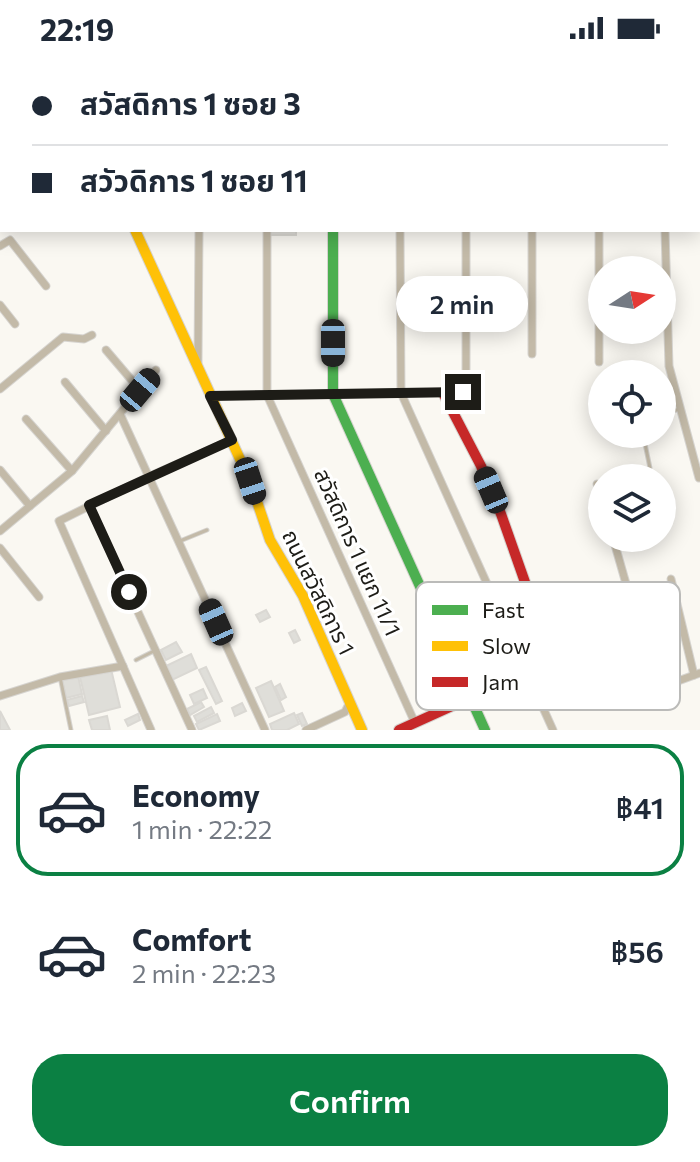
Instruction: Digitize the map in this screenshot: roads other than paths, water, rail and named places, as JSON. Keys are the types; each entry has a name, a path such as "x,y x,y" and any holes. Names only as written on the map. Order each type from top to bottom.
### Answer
{"street":[{"name":"ถนนสวัสดิการ 1","path":"136,232 250,481 270,540 297,585 362,730"},
{"path":"198,368 199,232"},
{"path":"267,232 267,395"},
{"path":"333,232 333,394 418,582"},
{"path":"400,232 401,393 486,582"},
{"path":"210,396 459,393 466,388 466,232"},
{"path":"532,232 532,354"},
{"path":"599,232 599,360"},
{"path":"665,232 668,356 699,478"},
{"path":"0,246 10,240 46,286"},
{"path":"0,305 15,324"},
{"path":"0,389 63,337 84,339 92,335"},
{"path":"106,350 140,390"},
{"path":"0,531 72,471 156,370"},
{"path":"65,382 106,431"},
{"path":"443,393 481,466 526,582"},
{"name":"สวัสดิการ 1 แยก 11/1","path":"267,395 415,723"},
{"path":"120,414 265,730"},
{"path":"26,419 72,471"},
{"path":"151,730 59,521 232,440"},
{"path":"0,470 30,506"},
{"path":"89,505 192,730"},
{"path":"0,548 39,597"},
{"path":"617,552 626,582"},
{"path":"680,612 697,674"},
{"path":"0,696 60,677 123,666"},
{"path":"306,730 345,712 350,702"},
{"path":"399,730 444,710"},
{"path":"476,710 485,730"},
{"path":"544,710 553,730"}],"lane":[{"path":"676,410 680,409"},
{"path":"180,541 207,530"},
{"path":"136,660 156,650"},
{"path":"60,677 71,730"}]}
